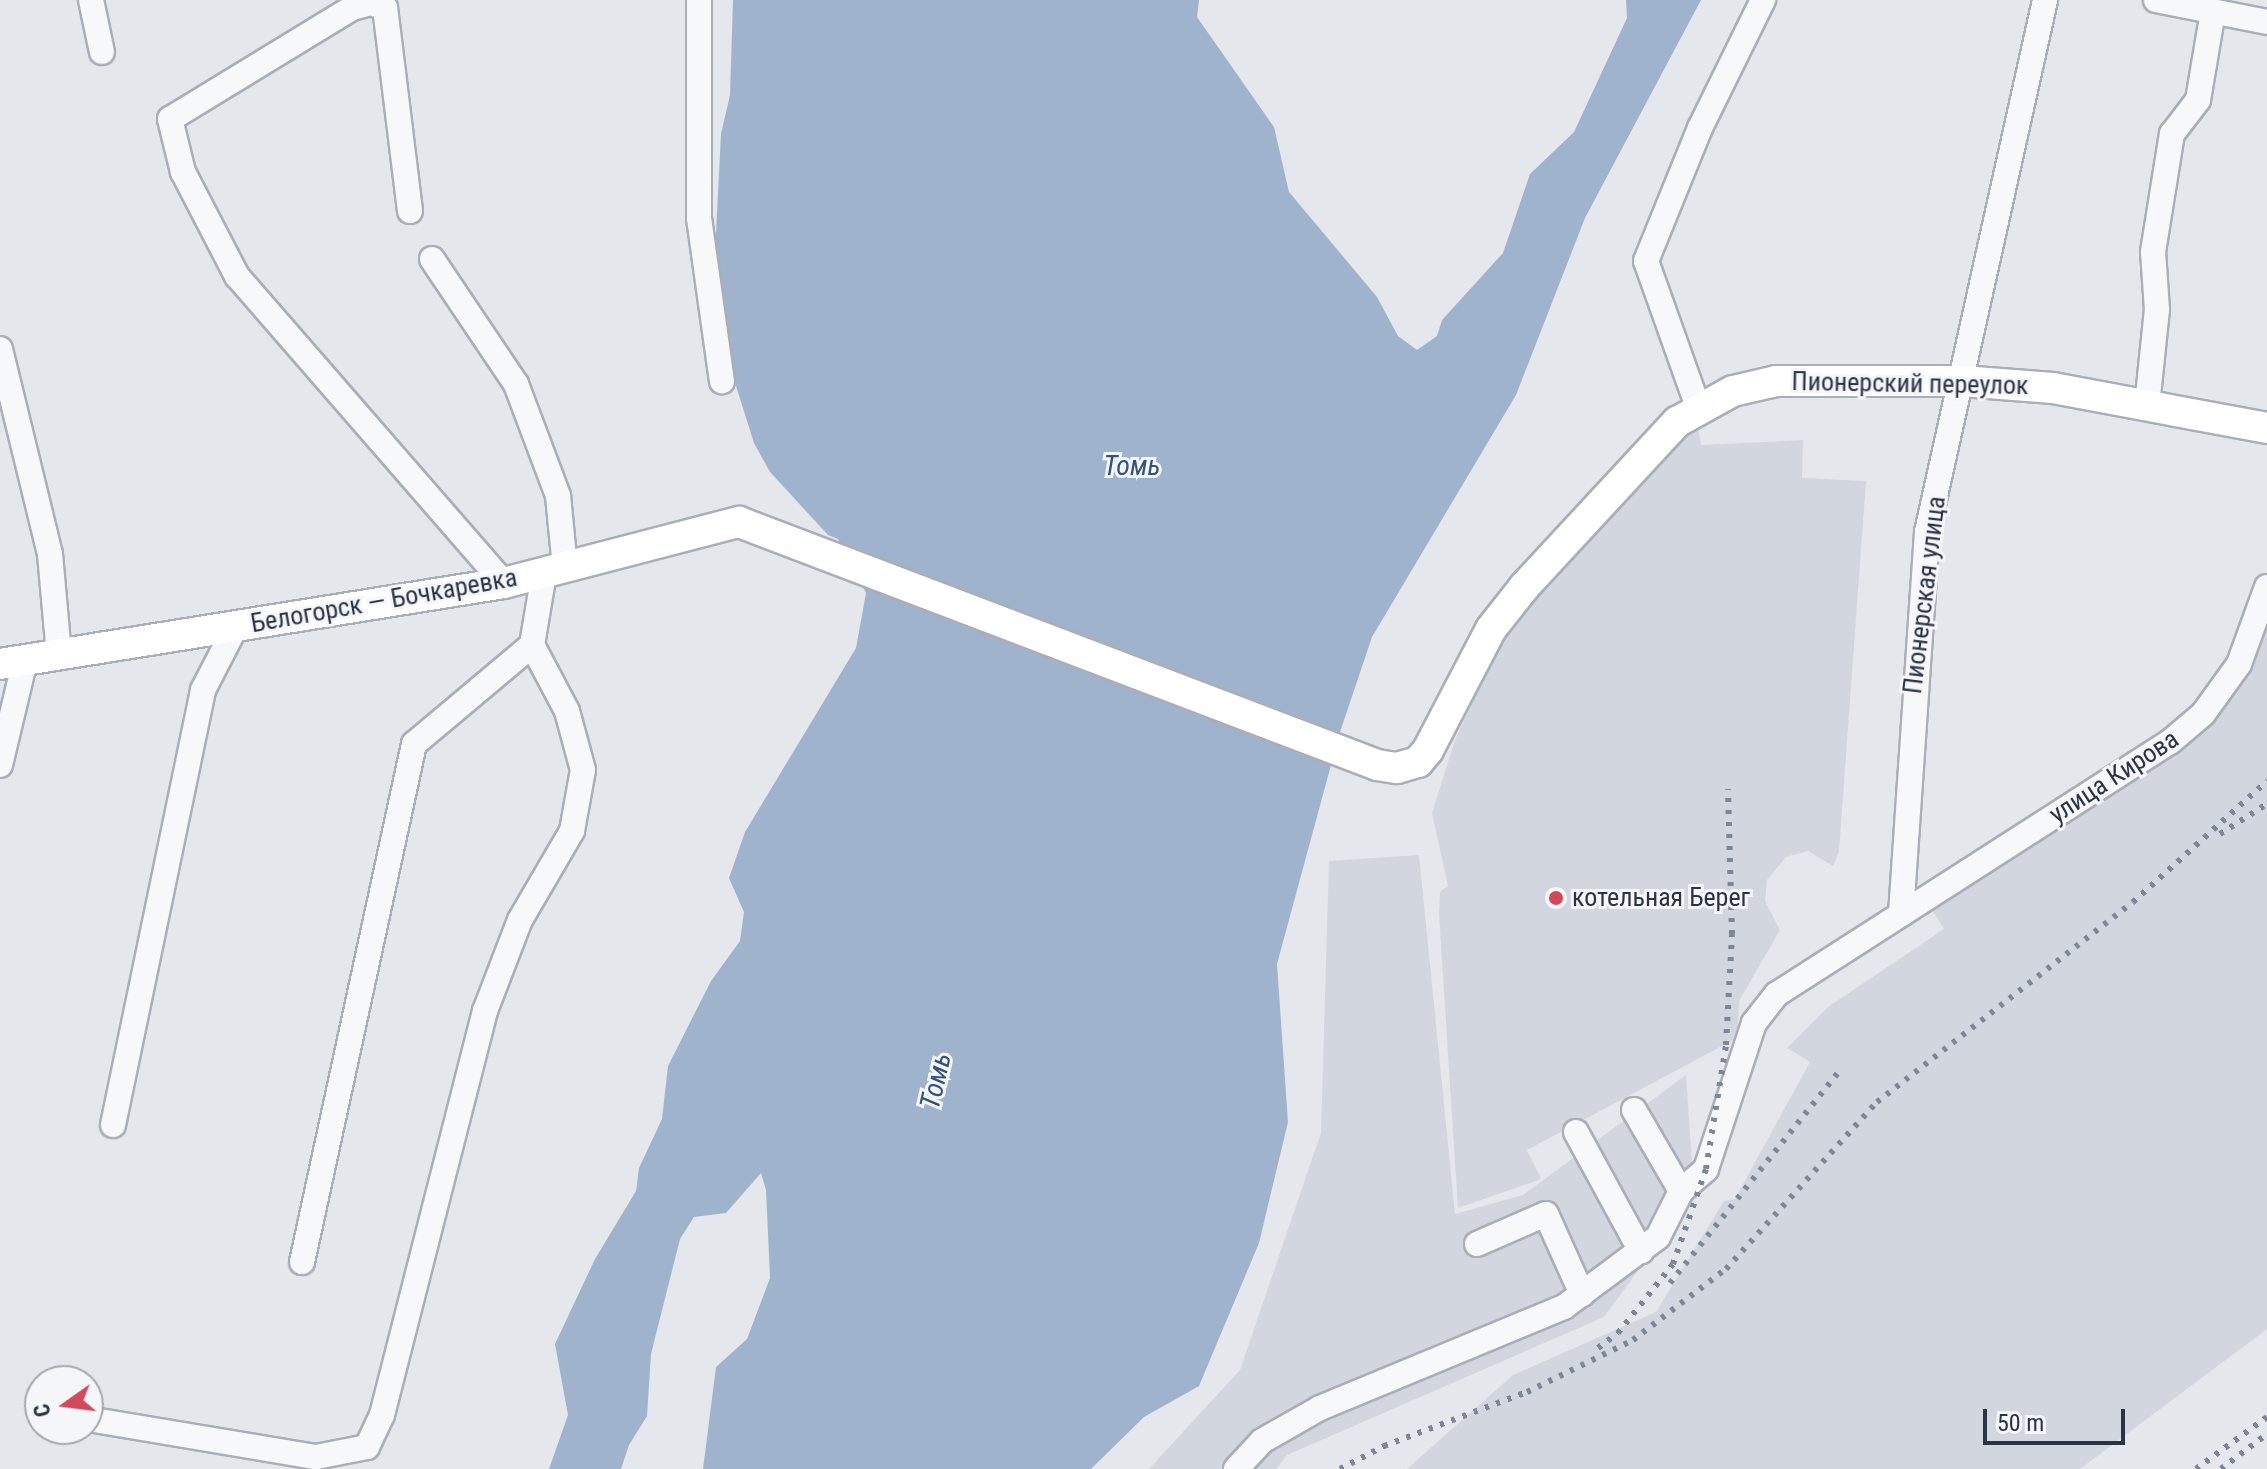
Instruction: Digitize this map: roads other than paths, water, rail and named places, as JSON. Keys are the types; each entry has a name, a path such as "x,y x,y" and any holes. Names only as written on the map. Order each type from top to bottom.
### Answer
{"main road":[{"name":"Пионерский переулок","path":"1698,407 1776,381 1962,381 2053,388 2267,428"},
{"name":"Белогорск — Бочкаревка","path":"12,662 504,583 739,522 764,527 1377,765 1397,768 1418,762 1428,750 1491,629 1517,597 1677,422 1698,407"}],"street":[{"path":"91,0 102,52"},
{"path":"699,0 699,218 722,381"},
{"path":"1698,407 1646,261 1700,128 1763,0"},
{"name":"Пионерская улица","path":"1901,914 1927,532 2045,0"},
{"path":"2156,0 2267,22"},
{"path":"410,211 385,8 371,3 352,8 170,119 183,172 237,276 504,583"},
{"path":"2147,406 2157,310 2153,252 2172,134 2198,100 2213,11"},
{"path":"302,1262 414,744 532,645 555,570 558,496 516,384 432,259"},
{"path":"0,349 50,554 59,654"},
{"name":"улица Кирова","path":"1236,1469 1262,1441 1320,1408 1551,1313 1582,1294 1658,1237 1681,1191 1706,1169 1754,1023 1777,994 2170,742 2203,714 2239,664 2267,587"},
{"path":"113,1125 203,690 236,626"},
{"path":"104,1422 316,1457 367,1447 382,1415 485,1011 520,920 572,831 583,770 567,711 532,645"},
{"path":"0,765 12,662"},
{"path":"1634,1110 1681,1191"},
{"path":"1576,1132 1641,1251"},
{"path":"1477,1244 1546,1214 1582,1294"}],"water":[{"name":"Томь","path":"733,0 1199,0 1197,17 1274,127 1289,192 1377,297 1398,336 1417,350 1437,336 1442,320 1503,253 1530,174 1574,132 1627,18 1626,0 1701,0 1585,218 1516,395 1372,637 1340,732 1277,964 1288,1122 1259,1243 1199,1386 1144,1417 1091,1469 703,1469 716,1367 747,1339 770,1278 766,1190 761,1173 726,1213 694,1217 680,1239 651,1354 647,1416 629,1445 621,1469 549,1469 568,1415 555,1344 595,1259 636,1191 639,1168 662,1119 668,1066 711,981 740,941 744,912 729,878 745,832 856,648 866,593 838,539 828,535 770,472 754,443 725,351 715,252 721,134 730,95"}],"railway":[{"path":"1340,1469 1384,1446 1527,1392 1633,1340 1726,1269 1877,1102 2133,902 2267,781"},
{"path":"1598,1348 1618,1333 1673,1264 1706,1169 1726,1045 1732,934 1728,789"},
{"path":"2220,834 2267,804"},
{"path":"1670,1283 1837,1074"},
{"path":"2196,1469 2267,1417"},
{"path":"2221,1469 2267,1434"}],"place":[{"name":"котельная Берег","path":"1556,898"}]}
